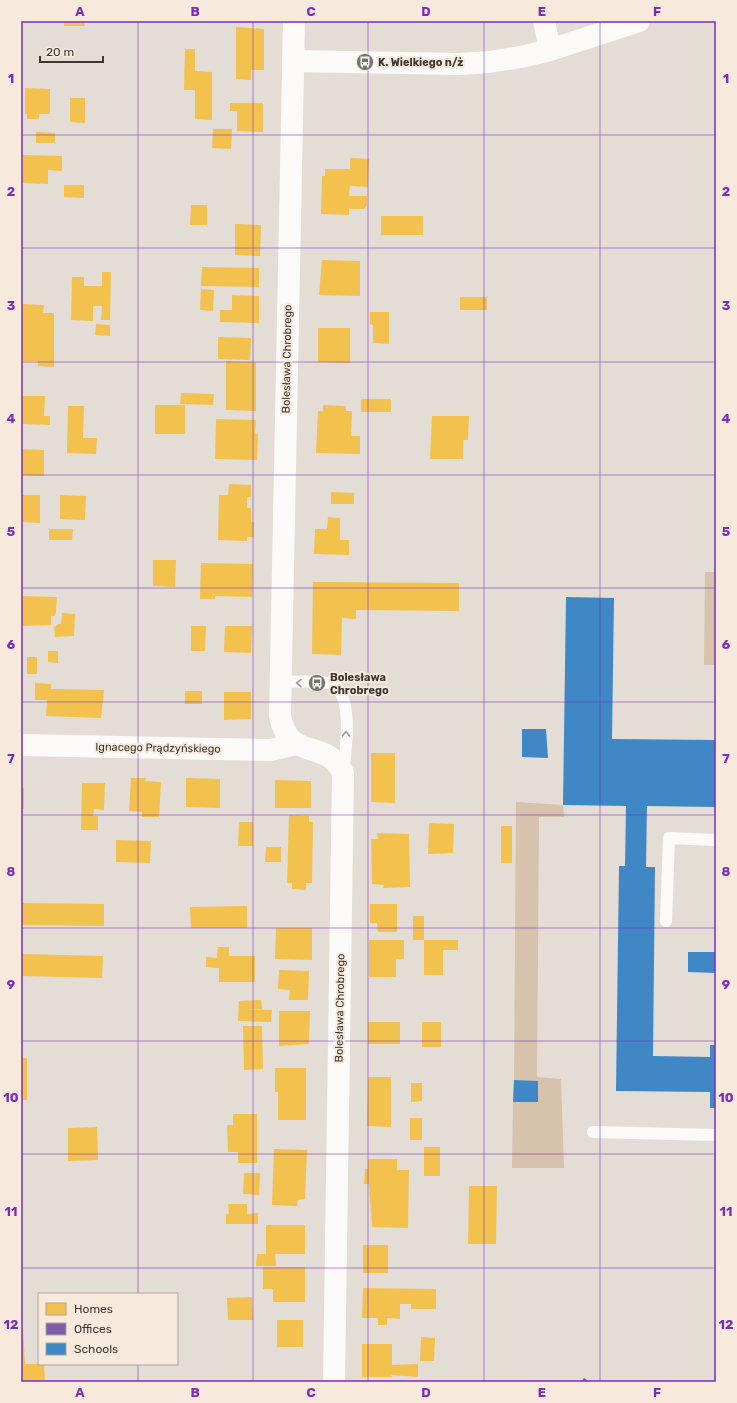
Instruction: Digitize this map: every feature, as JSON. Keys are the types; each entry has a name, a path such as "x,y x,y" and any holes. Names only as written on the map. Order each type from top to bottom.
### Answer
{"street":[{"name":"Bolesława Chrobrego","path":"294,21 280,716 282,728 295,744"},
{"path":"544,21 550,50"},
{"path":"293,61 459,64 521,57 550,50 639,21"},
{"path":"295,744 322,752 331,757 338,764 343,773"},
{"name":"Ignacego Prądzyńskiego","path":"21,745 271,750 295,744"},
{"name":"Bolesława Chrobrego","path":"334,1382 343,773"}],"lane":[{"path":"281,682 328,683 337,688 344,698 346,709 346,752 343,773"},
{"path":"666,921 669,838 716,840"},
{"path":"594,1132 716,1134"}],"shaded area":[{"path":"705,572 716,572 716,665 704,665"},
{"path":"516,802 563,805 564,817 539,817 537,1077 561,1079 564,1168 512,1168 513,1102 538,1102 538,1081 514,1080"}],"building: Homes":[{"path":"64,21 84,21 85,26 64,26"},
{"path":"236,27 264,29 264,70 251,70 251,80 236,79"},
{"path":"185,49 195,49 195,71 212,72 212,120 195,119 195,90 184,90"},
{"path":"25,88 50,89 50,114 39,114 39,119 27,119 27,114 25,114"},
{"path":"70,98 85,98 85,123 70,122"},
{"path":"230,103 263,103 263,132 237,131 237,111 230,111"},
{"path":"213,129 232,129 231,149 212,148"},
{"path":"36,132 55,133 55,143 36,143"},
{"path":"23,155 62,156 62,171 48,170 48,184 22,183"},
{"path":"350,158 369,159 368,187 350,186 349,196 367,196 367,205 364,209 349,209 349,215 321,214 322,176 325,176 325,169 350,169"},
{"path":"64,185 84,185 84,198 64,197"},
{"path":"191,205 207,205 207,225 190,225"},
{"path":"381,216 423,216 423,235 381,235"},
{"path":"235,224 261,225 260,256 235,255"},
{"path":"322,260 360,261 360,296 319,295"},
{"path":"202,267 259,268 259,287 201,286"},
{"path":"102,272 111,272 110,320 101,320 102,306 93,306 93,321 71,320 72,277 84,277 84,286 102,286"},
{"path":"201,289 214,290 213,311 200,310"},
{"path":"232,295 259,296 259,323 220,322 220,310 232,310"},
{"path":"460,297 487,297 487,310 460,310"},
{"path":"21,304 44,305 43,313 54,313 54,367 38,366 38,361 21,361"},
{"path":"370,312 389,312 389,344 373,343 373,325 370,324"},
{"path":"96,324 110,325 110,336 95,335"},
{"path":"318,328 350,328 350,363 318,362"},
{"path":"218,337 251,338 250,360 218,359"},
{"path":"226,361 256,362 256,411 226,410"},
{"path":"181,393 214,394 213,405 180,404"},
{"path":"21,396 45,396 44,416 50,416 50,425 21,424"},
{"path":"361,399 391,399 391,412 361,412"},
{"path":"155,405 185,405 185,434 155,434"},
{"path":"323,405 346,406 346,411 352,411 351,436 360,436 360,454 316,453 318,411 323,411"},
{"path":"68,406 84,406 83,438 97,438 96,454 67,453"},
{"path":"432,416 469,416 468,440 463,440 463,459 430,459"},
{"path":"216,419 256,420 255,434 258,434 257,460 215,459"},
{"path":"21,449 44,450 44,476 21,475"},
{"path":"229,484 251,485 251,497 247,497 247,508 251,508 251,522 254,522 254,537 247,537 247,541 218,540 219,495 228,495"},
{"path":"331,492 354,493 354,504 331,504"},
{"path":"21,495 40,495 40,523 21,522"},
{"path":"60,495 86,496 85,520 60,519"},
{"path":"328,517 340,518 340,540 349,540 349,555 314,554 315,529 327,529"},
{"path":"49,529 73,529 72,540 49,540"},
{"path":"153,560 176,560 175,587 153,586"},
{"path":"201,563 253,564 252,597 215,596 215,599 200,599"},
{"path":"313,582 459,583 459,611 356,610 356,619 342,618 341,655 312,654"},
{"path":"21,596 57,597 56,612 55,616 51,616 51,625 21,626"},
{"path":"62,613 75,614 74,636 55,637 54,627 61,624"},
{"path":"191,626 206,626 205,651 191,651"},
{"path":"225,626 252,626 251,653 224,652"},
{"path":"48,651 58,651 58,663 48,662"},
{"path":"27,657 37,657 37,674 27,674"},
{"path":"35,683 51,684 51,689 104,690 101,718 46,716 47,700 35,700"},
{"path":"185,691 202,691 202,704 185,704"},
{"path":"224,692 251,692 251,719 224,720"},
{"path":"371,753 395,753 395,803 371,802"},
{"path":"131,778 146,778 145,781 161,782 159,817 142,817 142,812 129,811"},
{"path":"186,778 220,779 220,808 186,807"},
{"path":"275,780 311,781 311,808 275,808"},
{"path":"82,783 105,783 104,810 94,809 93,816 98,816 98,830 81,830"},
{"path":"24,788 24,809 21,809 21,789"},
{"path":"289,815 309,816 309,822 313,822 312,883 306,883 306,890 292,889 292,883 287,883"},
{"path":"239,822 253,822 253,846 238,846"},
{"path":"429,823 454,824 453,853 428,854"},
{"path":"501,826 512,826 512,863 501,863"},
{"path":"377,833 409,834 410,887 383,888 384,885 372,884 371,839 378,839"},
{"path":"116,840 151,841 150,863 116,862"},
{"path":"266,847 281,847 281,862 265,862"},
{"path":"21,903 104,904 104,926 21,925"},
{"path":"370,904 397,904 397,932 378,932 377,923 370,923"},
{"path":"247,906 247,928 191,928 190,907"},
{"path":"413,916 424,916 424,940 413,940"},
{"path":"276,928 312,928 312,960 275,959"},
{"path":"369,940 404,940 404,959 396,959 396,977 369,977"},
{"path":"424,940 458,940 458,950 443,950 443,975 424,975"},
{"path":"218,947 229,947 229,956 255,956 255,982 219,982 219,968 206,967 206,957 217,958"},
{"path":"21,954 103,956 102,978 21,976"},
{"path":"279,970 309,971 308,1000 289,1000 290,990 278,989"},
{"path":"261,1000 262,1009 246,1009 272,1010 271,1022 238,1021 239,1001"},
{"path":"279,1011 310,1011 309,1044 279,1046"},
{"path":"368,1022 400,1022 400,1044 368,1044"},
{"path":"422,1022 441,1022 441,1047 422,1047"},
{"path":"243,1026 262,1026 263,1069 244,1070"},
{"path":"21,1058 27,1058 27,1100 21,1100"},
{"path":"275,1068 306,1068 306,1120 278,1120 278,1092 275,1092"},
{"path":"368,1077 391,1077 391,1127 367,1126"},
{"path":"411,1083 422,1083 422,1101 411,1102"},
{"path":"233,1114 257,1114 257,1163 238,1163 238,1152 228,1152 227,1125 233,1125"},
{"path":"410,1118 422,1118 422,1140 410,1140"},
{"path":"97,1127 98,1160 68,1161 68,1128"},
{"path":"424,1147 440,1147 440,1176 424,1176"},
{"path":"274,1149 307,1150 305,1199 298,1200 297,1206 272,1205"},
{"path":"368,1159 397,1159 397,1170 409,1170 408,1228 372,1227 369,1184 364,1184 365,1169 368,1169"},
{"path":"244,1173 260,1173 259,1195 243,1194"},
{"path":"469,1186 497,1186 496,1244 468,1244"},
{"path":"228,1204 247,1204 247,1214 258,1213 258,1224 226,1224 226,1214 229,1214"},
{"path":"266,1225 305,1225 305,1254 275,1254 276,1266 256,1266 257,1254 266,1254"},
{"path":"363,1245 388,1245 388,1273 363,1273"},
{"path":"263,1267 305,1267 305,1302 273,1302 273,1289 263,1289"},
{"path":"363,1288 436,1289 436,1309 411,1309 411,1304 400,1304 400,1319 387,1318 387,1325 378,1325 378,1318 362,1318"},
{"path":"252,1297 253,1320 228,1320 227,1298"},
{"path":"277,1320 303,1320 303,1347 277,1347"},
{"path":"23,1328 25,1364 44,1365 45,1380 21,1381 21,1329"},
{"path":"421,1337 435,1338 434,1361 420,1361"},
{"path":"362,1344 392,1344 392,1365 418,1364 418,1377 391,1375 392,1377 362,1377"}],"building: Offices":[{"path":"584,1378 590,1382 581,1382"}],"building: Schools":[{"path":"566,597 614,598 612,739 716,740 716,807 647,806 646,867 655,867 653,1056 710,1057 710,1045 716,1045 716,1108 710,1108 710,1092 616,1091 619,866 625,866 626,806 563,805"},
{"path":"522,729 546,729 548,758 522,757"},
{"path":"688,952 716,952 716,973 688,972"},
{"path":"514,1080 538,1081 538,1102 513,1102"}],"place":[{"name":"K. Wielkiego n/ż","path":"365,62"},
{"name":"Bolesława Chrobrego","path":"317,683"}]}
